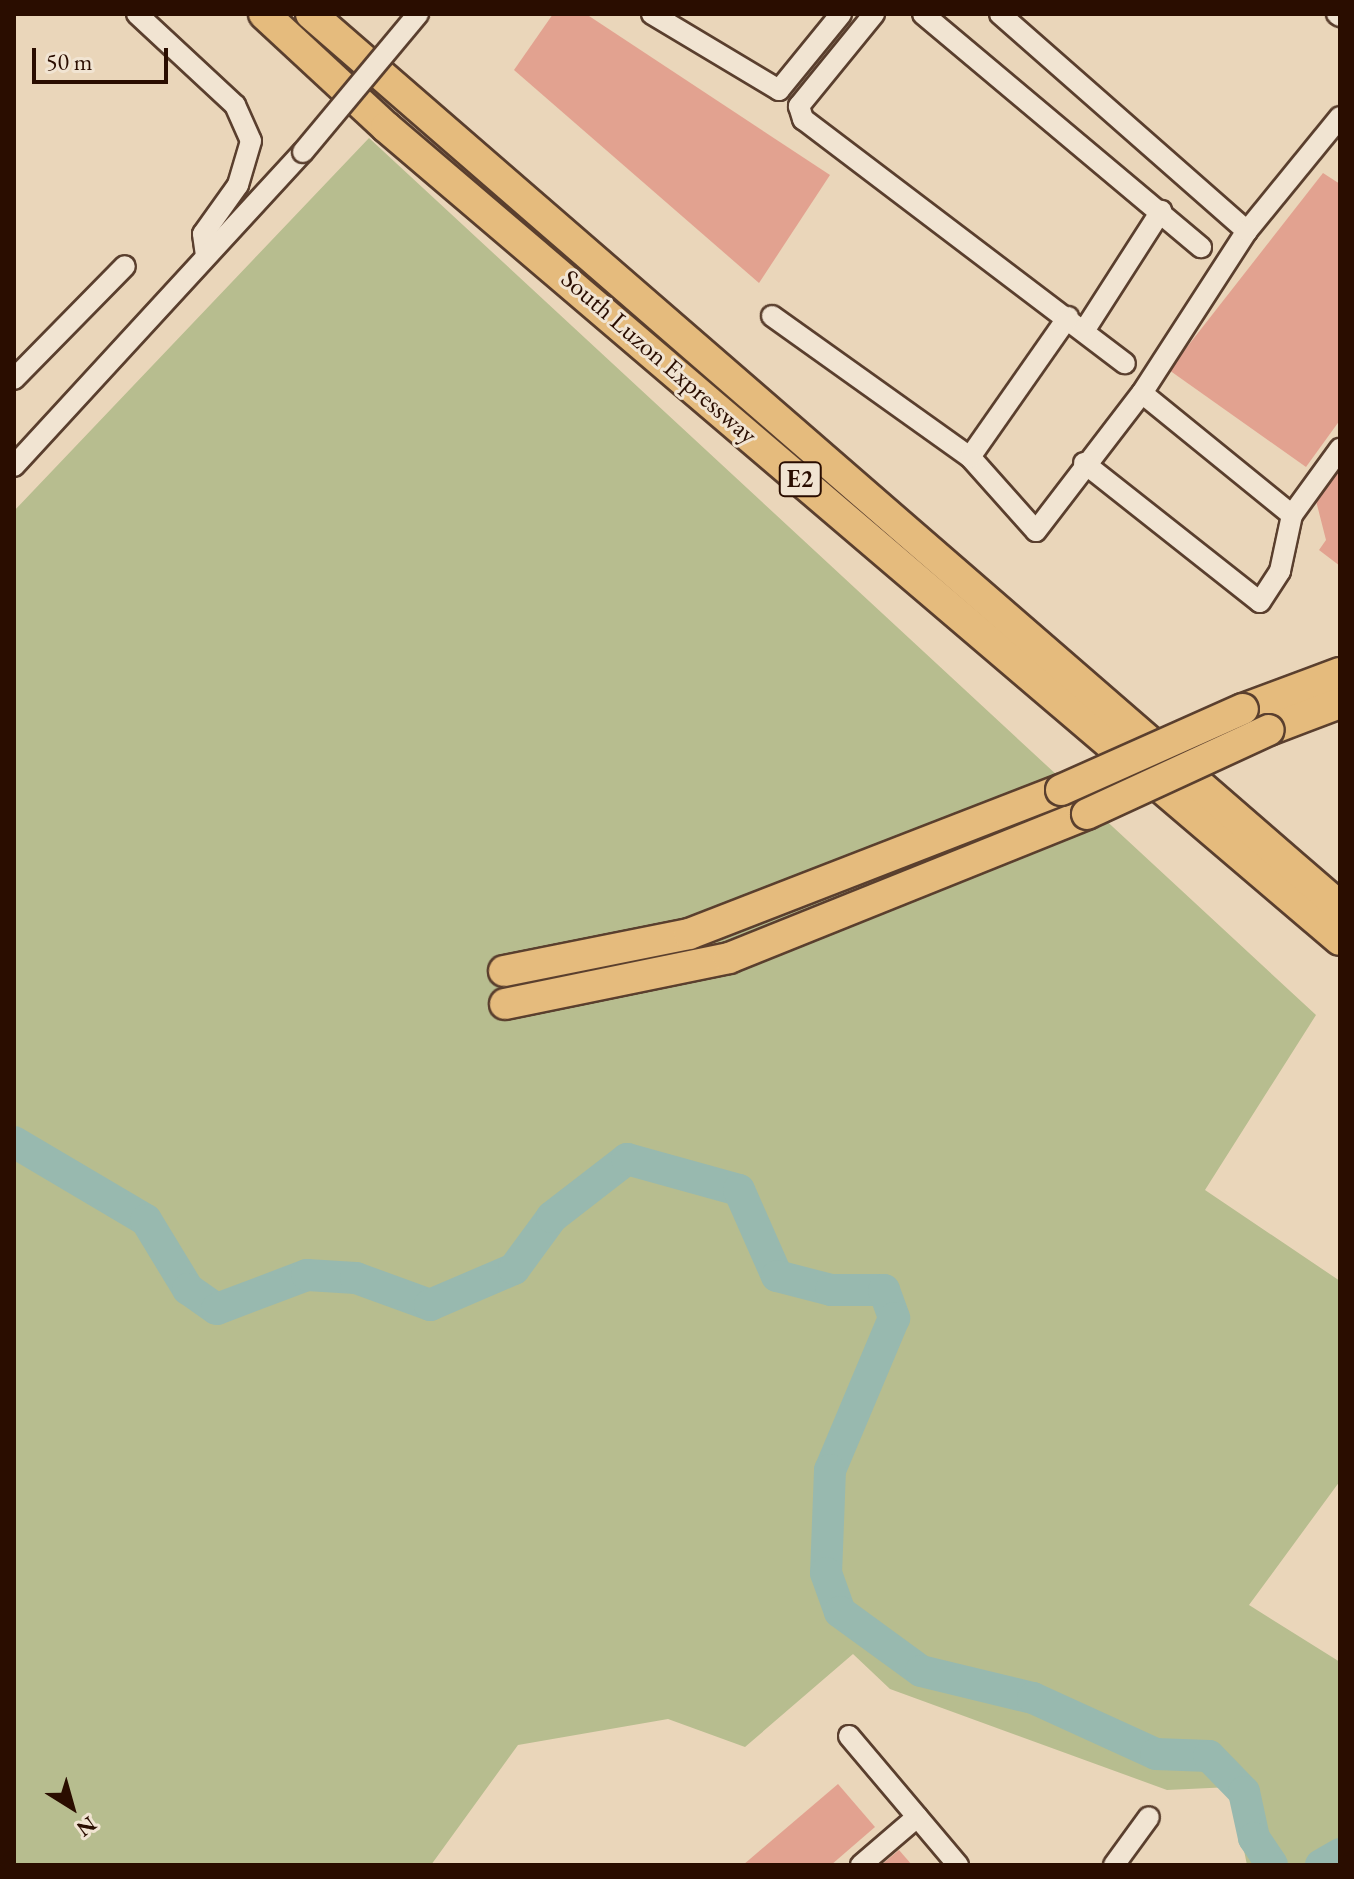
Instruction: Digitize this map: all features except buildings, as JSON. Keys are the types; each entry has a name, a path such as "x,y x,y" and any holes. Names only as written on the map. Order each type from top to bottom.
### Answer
{"highway":[{"name":"South Luzon Expressway","path":"264,14 386,127 1340,940"},
{"name":"South Luzon Expressway","path":"311,14 1340,907"},
{"path":"504,971 689,934 1061,790 1243,709 1340,673"},
{"path":"505,1004 729,958 1087,814 1269,730 1340,703"}],"street":[{"path":"137,14 235,105 251,141 238,185 203,234 206,255"},
{"path":"14,466 303,152 418,14"},
{"path":"652,14 779,90 841,14"},
{"path":"874,14 799,106 803,119 1125,363"},
{"path":"923,14 1201,247"},
{"path":"1000,14 1247,231"},
{"path":"772,316 970,457 1036,531 1084,463 1142,393 1247,231 1340,117"},
{"path":"970,457 1161,211"},
{"path":"14,379 125,266"},
{"path":"1142,393 1292,515"},
{"path":"1084,463 1260,602 1280,571 1292,515 1340,449"},
{"path":"849,1736 958,1865"},
{"path":"861,1865 917,1817"},
{"path":"1114,1865 1149,1817"}],"green space":[{"path":"369,138 1316,1015 1205,1190 1340,1281 1340,1481 1249,1605 1340,1662 1340,1865 1247,1865 1231,1787 1167,1790 890,1689 853,1654 745,1747 668,1719 518,1745 431,1865 14,1865 14,511"}],"waterway":[{"path":"14,1142 146,1220 188,1289 217,1309 307,1275 356,1278 430,1305 514,1269 552,1217 627,1159 739,1190 777,1276 831,1290 884,1290 894,1318 830,1470 826,1573 840,1612 921,1671 1033,1698 1156,1754 1209,1756 1244,1792 1254,1838 1272,1865"},
{"path":"1321,1865 1340,1854"}]}
